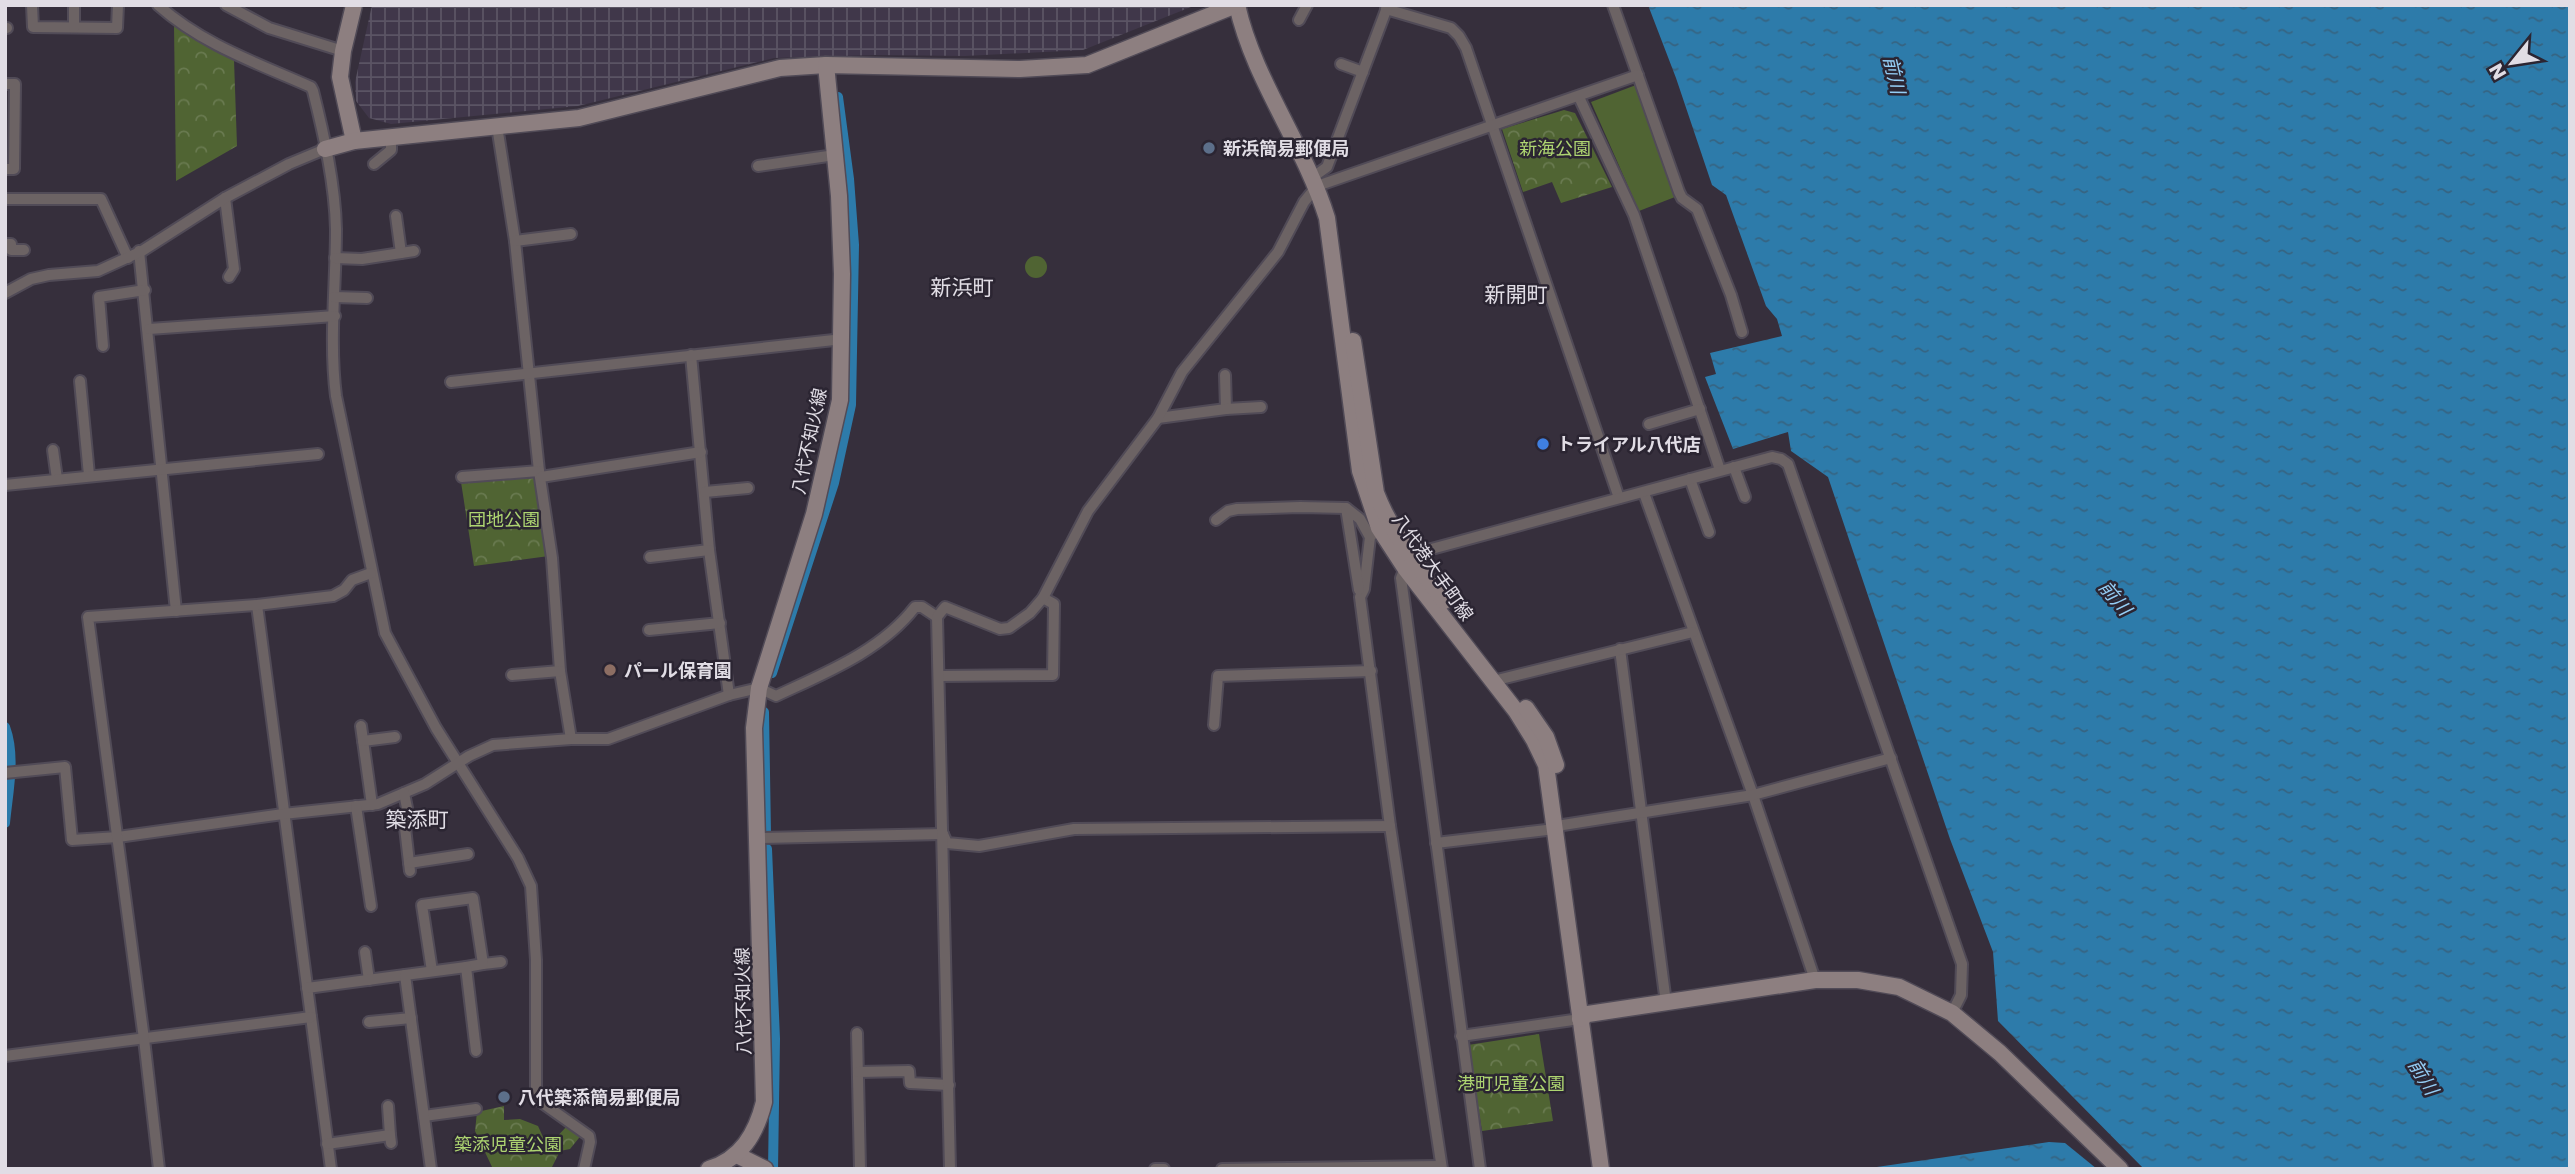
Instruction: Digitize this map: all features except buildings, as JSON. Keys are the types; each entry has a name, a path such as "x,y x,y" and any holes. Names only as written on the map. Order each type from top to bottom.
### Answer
{"main road":[{"path":"354,5 340,77 354,141"},
{"path":"325,149 354,141 579,118 780,68 826,65 1020,69 1087,65 1236,5"},
{"name":"八代港大手町線","path":"1236,5 1253,59 1319,180 1360,471 1374,533 1409,563"},
{"name":"八代港大手町線","path":"1247,5 1261,55 1335,214 1376,493 1385,516 1409,563 1498,680 1546,737 1556,765 1559,827 1584,1016"},
{"name":"八代不知火線","path":"709,1169 737,1155 752,1138 764,1102 754,728 759,688 814,514 840,400 843,339 839,209 826,65"},
{"path":"1584,1016 1815,980 1858,979 1899,988 1952,1013 2000,1053 2120,1169"},
{"path":"1584,1016 1601,1169"},
{"path":"1584,1016 1611,1169"},
{"path":"737,1155 759,1166"}],"street":[{"path":"32,5 33,27 117,28 118,5"},
{"path":"74,5 74,27"},
{"path":"158,5 177,22 230,53 311,87 325,149 336,226 333,371 336,396 385,633 436,728 518,858 530,886 536,960 536,1091 541,1102 589,1136 584,1169"},
{"path":"226,5 269,28 343,51"},
{"path":"1298,20 1307,5"},
{"path":"1613,5 1679,192 1682,198 1697,209 1731,295 1742,332"},
{"path":"950,1169 937,617 945,607 1000,629 1009,628 1043,598 1088,511 1158,418 1182,372 1278,252 1304,202 1327,167 1387,7 1451,28 1460,36 1493,125 1619,498"},
{"path":"1341,64 1363,72"},
{"path":"1319,180 1493,125 1638,75"},
{"path":"5,84 15,84 13,169 5,169"},
{"path":"1578,97 1634,215 1720,470"},
{"path":"497,126 515,241 540,474 552,558 560,671 572,739"},
{"path":"374,164 391,150 391,137"},
{"path":"5,293 31,279 98,271 128,258 225,198 289,164 325,149"},
{"path":"758,166 835,155"},
{"path":"225,198 234,269 229,277"},
{"path":"5,199 101,199 128,258"},
{"path":"397,216 401,253"},
{"path":"515,241 571,234"},
{"path":"5,244 11,244 11,250 24,250"},
{"path":"139,251 145,290 144,324 176,611"},
{"path":"335,258 362,258 414,251"},
{"path":"103,346 99,297 145,290"},
{"path":"334,297 367,298"},
{"path":"144,324 335,316"},
{"path":"451,382 843,339"},
{"path":"691,355 709,550 729,695"},
{"path":"1225,375 1226,409"},
{"path":"80,381 89,475"},
{"path":"1158,418 1261,407"},
{"path":"1649,424 1700,409"},
{"path":"53,450 57,479"},
{"path":"462,477 540,474 701,452"},
{"path":"5,485 318,454"},
{"path":"1480,1169 1401,578 1409,563 1424,551 1772,457 1788,464 1962,964 1961,995 1952,1013"},
{"path":"1734,467 1745,497"},
{"path":"1690,479 1709,532"},
{"path":"705,492 748,488"},
{"path":"1644,493 1753,795 1815,980"},
{"path":"1222,1169 1441,1167 1346,508"},
{"path":"1216,520 1228,511 1237,509 1346,508 1374,533 1364,589 1360,597"},
{"path":"650,557 709,550"},
{"path":"159,1169 88,617 257,605 333,596 344,590 352,580 371,573"},
{"path":"940,676 1053,675 1054,604 1043,598"},
{"path":"257,605 331,1169"},
{"path":"9,772 65,767 72,840 118,837 283,814 372,805 425,784 458,763 493,746 572,739 608,739 729,695 759,688 776,696 861,654 904,621 915,607 922,607 937,617"},
{"path":"649,630 720,623"},
{"path":"1498,680 1693,632"},
{"path":"1620,649 1666,1003"},
{"path":"512,675 560,671"},
{"path":"1214,725 1218,676 1371,671"},
{"path":"361,726 372,805"},
{"path":"363,741 395,737"},
{"path":"1436,843 1559,827 1753,795 1891,758"},
{"path":"404,793 407,808 404,819 410,867 468,853"},
{"path":"356,806 370,905"},
{"path":"943,834 947,843 979,846 1074,829 1390,826"},
{"path":"759,838 943,834"},
{"path":"432,971 422,905 473,898 483,964"},
{"path":"365,952 369,980"},
{"path":"307,988 501,962"},
{"path":"466,967 476,1051"},
{"path":"405,975 431,1169"},
{"path":"1461,1036 1584,1016"},
{"path":"5,1056 311,1017"},
{"path":"369,1022 411,1018"},
{"path":"857,1033 860,1169"},
{"path":"858,1072 909,1071 910,1083 949,1085"},
{"path":"327,1144 391,1139 388,1106"},
{"path":"424,1116 476,1109"},
{"path":"1155,1169 1164,1169"}],"shaded area":[{"path":"372,5 1196,5 1083,50 965,56 774,58 578,106 391,124 369,118 356,101 355,82"}],"green space":[{"path":"174,24 234,60 237,146 176,181"},
{"path":"1636,85 1675,197 1639,211 1591,102"},
{"name":"新海公園","path":"1564,110 1575,113 1612,187 1561,203 1552,182 1523,192 1502,129"},
{"path":"1036,256 1044,259 1047,267 1044,275 1036,278 1028,275 1025,267 1028,259"},
{"name":"団地公園","path":"535,478 549,556 474,566 461,482"},
{"name":"港町児童公園","path":"1539,1034 1553,1121 1482,1131 1468,1045"},
{"name":"築添児童公園","path":"504,1106 504,1120 520,1119 538,1126 543,1137 553,1141 567,1126 583,1133 570,1149 560,1151 551,1169 493,1169 475,1131 477,1112"}],"water":[{"name":"前川","path":"1648,5 2570,5 2570,1169 2144,1169 1998,1021 1993,952 1950,839 1828,477 1791,451 1788,432 1733,449 1705,377 1716,374 1710,353 1782,336 1777,319 1766,306 1726,195 1712,185"},
{"path":"2049,1142 2065,1143 2097,1169 1863,1169"}],"waterway":[{"path":"772,673 834,483 851,405 854,245 849,179 838,97"},
{"path":"764,712 766,834"},
{"path":"5,727 11,762 5,823"},
{"path":"767,849 775,1039 773,1169"}],"place":[{"name":"新浜簡易郵便局","path":"1209,148"},
{"name":"トライアル八代店","path":"1543,444"},
{"name":"パール保育園","path":"610,670"},
{"name":"八代築添簡易郵便局","path":"504,1097"}],"district":[{"name":"新浜町","path":"962,287"},
{"name":"新開町","path":"1516,294"},
{"name":"築添町","path":"417,819"}]}
